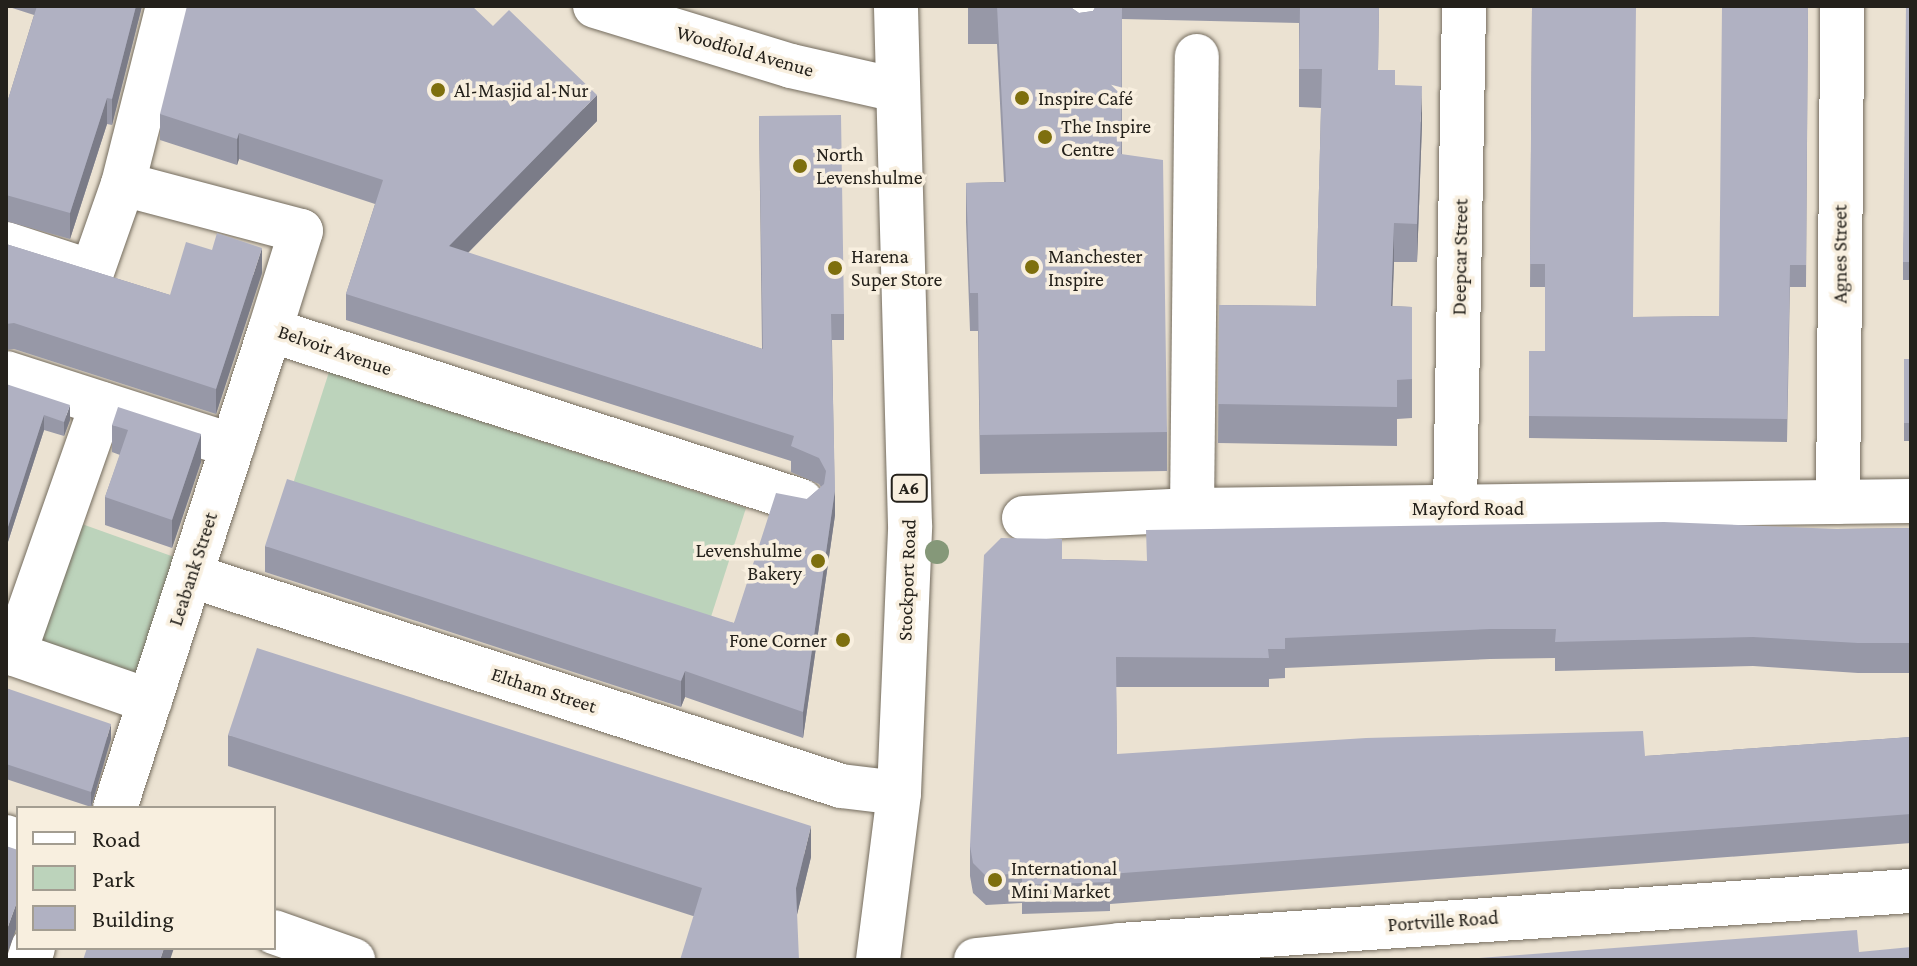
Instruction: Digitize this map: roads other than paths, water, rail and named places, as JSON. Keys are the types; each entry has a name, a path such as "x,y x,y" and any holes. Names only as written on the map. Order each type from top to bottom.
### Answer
{"main road":[{"path":"6,244 92,272 123,184 168,6"},
{"name":"Woodfold Avenue","path":"595,6 791,66 897,90"},
{"name":"Stockport Road","path":"885,960 899,793 910,525 896,6"},
{"name":"Deepcar Street","path":"1455,508 1464,6"},
{"name":"Agnes Street","path":"1838,502 1842,6"},
{"path":"1192,510 1197,56"},
{"name":"Belvoir Avenue","path":"123,184 301,231 270,330 801,501"},
{"name":"Leabank Street","path":"116,806 270,330"},
{"path":"6,373 233,446"},
{"path":"102,404 14,654 150,701"},
{"name":"Mayford Road","path":"1024,518 1192,510 1911,501"},
{"name":"Eltham Street","path":"192,576 841,786 899,793"},
{"name":"Portville Road","path":"976,960 1120,945 1911,891"},
{"path":"276,933 353,960"}],"place":[{"name":"Al-Masjid al-Nur","path":"438,90"},
{"name":"Inspire Café","path":"1022,98"},
{"name":"The Inspire Centre","path":"1045,137"},
{"name":"North Levenshulme","path":"800,166"},
{"name":"Manchester Inspire","path":"1032,267"},
{"name":"Harena Super Store","path":"835,268"},
{"name":"Levenshulme Bakery","path":"818,561"},
{"name":"Fone Corner","path":"843,640"},
{"name":"International Mini Market","path":"995,880"}]}
